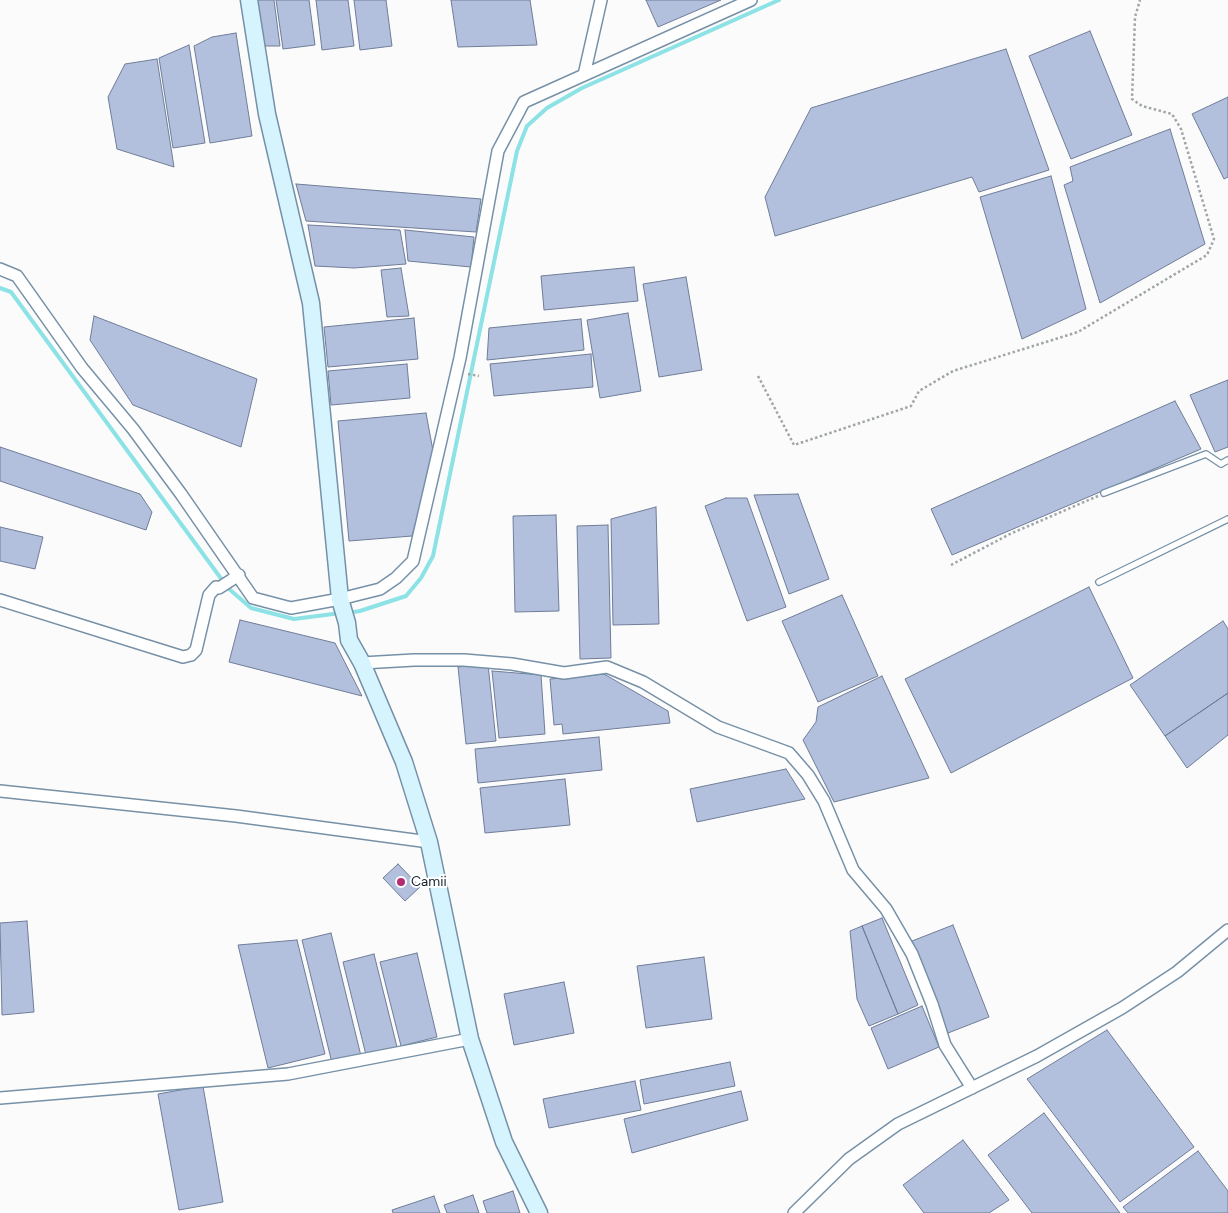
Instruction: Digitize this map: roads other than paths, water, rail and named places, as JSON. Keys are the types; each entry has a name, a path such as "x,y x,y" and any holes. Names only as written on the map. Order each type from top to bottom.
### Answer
{"street":[{"path":"249,0 267,114 311,303 341,602 347,623 349,640 362,663 404,762 429,842 470,1039 504,1142 538,1213"},
{"path":"584,75 601,0"},
{"path":"0,270 17,276 82,368 133,429 235,577 253,598 291,608 341,602 380,589 396,578 413,560 460,358 498,151 524,102 750,0"},
{"path":"0,600 183,657 191,655 196,650 209,595 216,587 219,588 235,577"},
{"path":"362,663 464,660 512,664 564,673 607,667 644,682 718,727 789,753 808,775 824,801 853,870 886,909 912,954 932,1004 945,1046 972,1088"},
{"path":"0,790 236,816 429,842"},
{"path":"794,1213 849,1159 898,1124 1036,1056 1122,1008 1177,972 1228,930"},
{"path":"0,1098 288,1074 470,1039"}],"lane":[{"path":"1104,493 1206,454 1221,464 1228,460"},
{"path":"1099,582 1228,519"}],"waterway":[{"path":"347,613 360,611 406,596 421,578 433,556 517,151 527,126 547,108 582,88 779,0"},
{"path":"0,288 11,292 228,588 251,608 294,619 341,613"}],"place":[{"name":"Camii","path":"401,882"}]}
